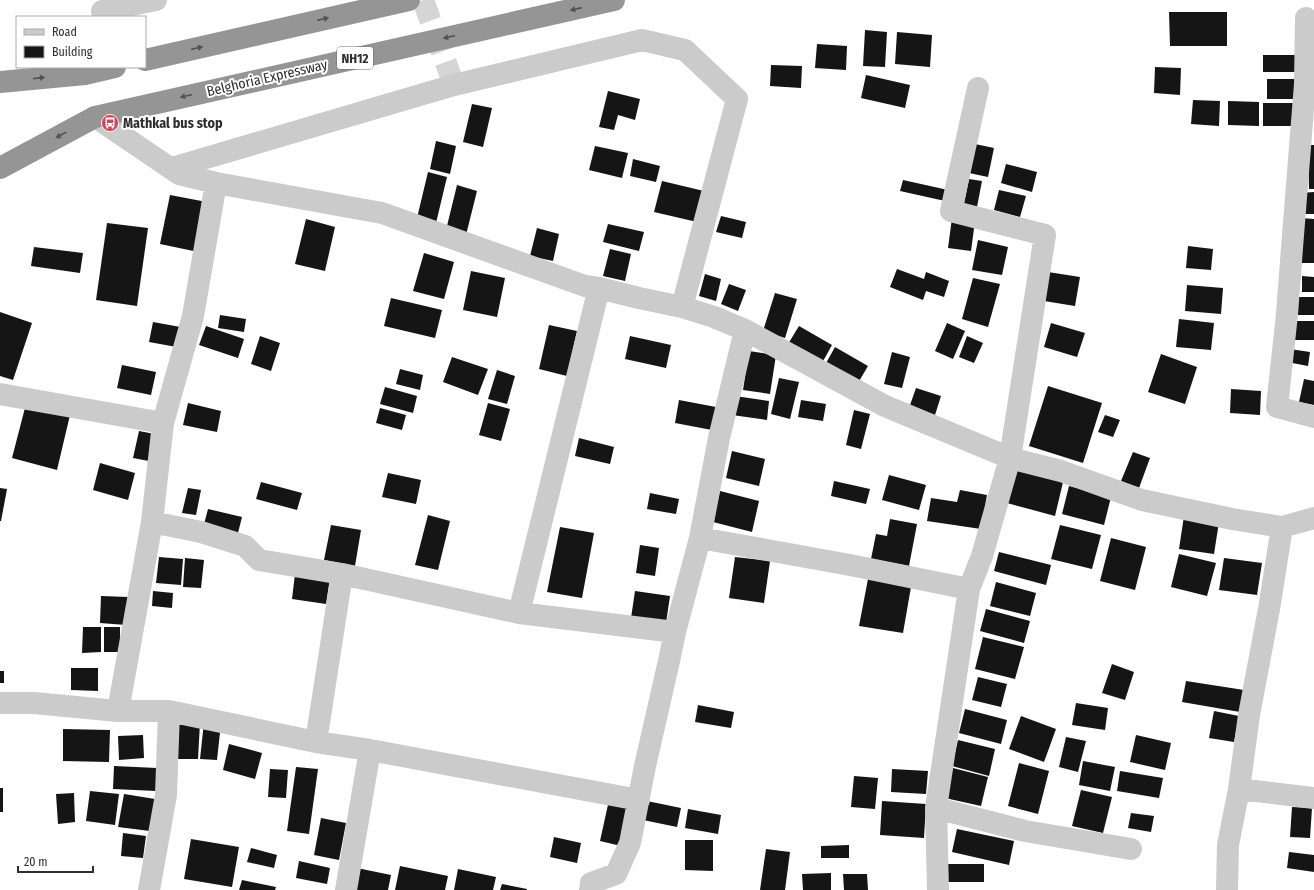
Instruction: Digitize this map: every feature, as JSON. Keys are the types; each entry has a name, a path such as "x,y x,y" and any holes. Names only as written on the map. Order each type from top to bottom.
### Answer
{"highway":[{"path":"146,60 409,0"},
{"name":"Belghoria Expressway","path":"0,168 95,117 614,0"},
{"path":"0,82 105,68"}],"street":[{"path":"102,9 156,0"},
{"path":"1306,18 1304,84 1292,255 1277,407 1314,417"},
{"path":"172,168 454,85 642,40 685,50 737,99 682,307"},
{"path":"938,890 936,808 969,589 982,556 1010,458 1045,235 951,211 978,88"},
{"path":"95,117 179,174 216,183 382,213 585,286 682,307 714,317 745,330 885,406 1010,458 1061,471 1142,500 1232,519 1282,527 1314,518"},
{"path":"118,711 152,522 163,423 193,316 216,183"},
{"path":"519,613 599,288"},
{"path":"590,890 591,883 616,874 630,843 645,766 670,661 675,632 700,538 719,438 745,330"},
{"path":"0,394 163,423"},
{"path":"152,522 201,532 245,546 259,560 342,574 519,613 675,632"},
{"path":"1227,890 1228,846 1282,527"},
{"path":"700,538 850,565 969,589"},
{"path":"316,742 342,574"},
{"path":"0,703 34,703 118,711 169,710 316,742 370,750 639,800"},
{"path":"149,890 166,795 169,710"},
{"path":"346,890 370,750"},
{"path":"1238,789 1314,798"},
{"path":"936,808 1025,831 1131,849"}],"building":[{"path":"1169,12 1227,12 1227,46 1170,46"},
{"path":"865,30 887,32 885,67 863,66"},
{"path":"897,32 932,35 930,67 895,64"},
{"path":"817,44 847,46 846,70 815,68"},
{"path":"1263,55 1297,55 1297,72 1263,72"},
{"path":"771,65 802,66 801,88 770,86"},
{"path":"1155,67 1181,68 1180,95 1154,93"},
{"path":"866,75 910,85 905,108 861,98"},
{"path":"1267,79 1299,79 1298,99 1267,99"},
{"path":"608,91 640,99 635,120 618,115 614,130 599,127"},
{"path":"1193,100 1220,101 1219,126 1191,124"},
{"path":"1228,101 1259,102 1259,126 1228,125"},
{"path":"1263,103 1296,103 1296,126 1263,126"},
{"path":"472,104 492,108 483,147 463,142"},
{"path":"436,141 456,146 450,174 430,169"},
{"path":"975,144 994,148 988,177 969,173"},
{"path":"1308,145 1314,145 1314,189 1309,189"},
{"path":"595,146 628,153 622,178 589,170"},
{"path":"633,159 660,166 656,182 630,176"},
{"path":"1006,164 1037,172 1032,192 1001,183"},
{"path":"428,172 447,177 436,223 417,218"},
{"path":"969,179 982,181 976,212 963,209"},
{"path":"903,180 948,190 945,201 900,191"},
{"path":"662,181 704,191 697,222 654,212"},
{"path":"457,185 477,191 466,235 446,230"},
{"path":"999,190 1026,196 1020,217 994,210"},
{"path":"1314,192 1314,214 1300,214 1300,193"},
{"path":"170,195 212,203 203,253 160,244"},
{"path":"721,216 746,222 742,238 716,232"},
{"path":"952,218 975,221 971,251 948,248"},
{"path":"1301,218 1314,219 1314,263 1299,263"},
{"path":"306,219 335,227 325,271 295,264"},
{"path":"107,223 148,228 137,306 96,300"},
{"path":"608,224 644,232 639,251 603,242"},
{"path":"537,228 559,234 553,261 530,256"},
{"path":"978,240 1008,247 1002,275 972,270"},
{"path":"1188,246 1213,249 1211,270 1186,268"},
{"path":"34,247 83,253 80,273 31,266"},
{"path":"610,249 631,254 625,281 603,276"},
{"path":"424,253 454,262 444,299 413,291"},
{"path":"897,269 924,279 926,272 949,281 944,297 926,291 923,300 890,287"},
{"path":"471,271 505,278 497,317 463,310"},
{"path":"1048,272 1080,277 1075,306 1044,301"},
{"path":"705,274 721,279 716,301 699,296"},
{"path":"1302,276 1314,277 1314,292 1302,292"},
{"path":"973,278 1000,284 988,327 962,319"},
{"path":"729,284 746,290 738,311 721,304"},
{"path":"1187,285 1223,288 1221,314 1185,311"},
{"path":"775,293 797,299 785,338 763,331"},
{"path":"1294,297 1314,297 1314,315 1294,315"},
{"path":"391,298 442,310 435,338 384,326"},
{"path":"0,312 32,323 13,380 0,376"},
{"path":"220,315 246,319 244,332 218,328"},
{"path":"1179,319 1214,323 1211,350 1176,347"},
{"path":"1295,321 1314,321 1314,340 1294,340"},
{"path":"153,322 186,328 182,348 149,342"},
{"path":"947,323 965,331 953,359 935,351"},
{"path":"1051,323 1085,333 1077,357 1044,347"},
{"path":"549,325 577,331 567,376 539,369"},
{"path":"206,326 244,339 238,358 199,345"},
{"path":"799,326 832,345 822,363 788,344"},
{"path":"260,336 280,343 271,371 251,364"},
{"path":"630,336 671,345 666,368 625,359"},
{"path":"967,336 983,343 974,363 959,357"},
{"path":"835,347 868,366 858,383 825,365"},
{"path":"1290,349 1310,352 1308,366 1287,362"},
{"path":"749,351 776,355 770,394 743,390"},
{"path":"892,352 910,357 902,388 884,384"},
{"path":"1161,354 1197,367 1185,404 1148,392"},
{"path":"452,357 488,369 478,395 443,382"},
{"path":"122,365 156,372 151,395 117,388"},
{"path":"400,369 423,375 420,390 396,384"},
{"path":"497,370 515,376 507,404 488,399"},
{"path":"779,378 799,382 790,419 771,414"},
{"path":"1304,379 1314,381 1314,405 1299,402"},
{"path":"1048,386 1102,403 1083,463 1029,446"},
{"path":"385,387 417,396 413,413 380,404"},
{"path":"916,388 941,396 935,415 909,408"},
{"path":"1231,389 1261,391 1260,415 1230,413"},
{"path":"735,396 769,401 767,420 732,415"},
{"path":"679,400 716,407 712,430 675,423"},
{"path":"801,400 826,404 823,421 798,417"},
{"path":"188,403 221,411 217,432 183,425"},
{"path":"488,403 510,409 501,441 479,435"},
{"path":"26,404 70,415 57,470 12,458"},
{"path":"380,408 406,415 402,430 376,423"},
{"path":"854,410 870,414 861,449 846,445"},
{"path":"1105,415 1120,420 1113,437 1098,432"},
{"path":"139,431 160,435 154,462 133,458"},
{"path":"579,438 614,447 610,464 575,456"},
{"path":"732,451 765,459 759,486 726,478"},
{"path":"1133,452 1150,458 1139,488 1121,481"},
{"path":"100,463 135,473 128,500 93,490"},
{"path":"1016,466 1064,478 1055,516 1007,503"},
{"path":"388,473 421,480 416,504 382,497"},
{"path":"889,475 926,485 919,510 882,500"},
{"path":"834,481 870,489 866,504 831,496"},
{"path":"261,482 302,493 297,510 256,499"},
{"path":"1069,486 1111,497 1104,525 1062,514"},
{"path":"0,488 7,489 1,521 0,521"},
{"path":"188,488 201,490 196,515 182,513"},
{"path":"960,490 987,495 981,529 927,521 931,498 957,502"},
{"path":"720,491 759,501 752,532 713,522"},
{"path":"650,493 679,499 676,514 647,509"},
{"path":"208,509 242,517 237,537 203,528"},
{"path":"428,515 450,521 438,570 415,565"},
{"path":"1184,516 1219,522 1214,554 1179,549"},
{"path":"890,519 917,524 909,566 871,559 876,534 887,536"},
{"path":"331,525 361,530 355,566 324,560"},
{"path":"1060,525 1101,535 1092,569 1051,559"},
{"path":"560,527 594,533 582,598 547,592"},
{"path":"1111,538 1146,547 1135,590 1100,581"},
{"path":"640,545 659,548 655,576 636,573"},
{"path":"999,552 1051,565 1046,585 994,571"},
{"path":"1179,554 1216,563 1207,596 1171,587"},
{"path":"159,557 183,559 181,585 156,583"},
{"path":"735,557 770,561 764,603 729,598"},
{"path":"185,558 204,560 201,588 183,587"},
{"path":"1224,558 1262,563 1257,595 1219,590"},
{"path":"295,574 330,578 326,604 292,599"},
{"path":"868,579 911,587 903,633 859,626"},
{"path":"996,582 1036,593 1030,616 990,606"},
{"path":"153,591 173,593 172,608 152,606"},
{"path":"635,591 670,596 666,623 631,618"},
{"path":"101,596 128,597 126,625 100,623"},
{"path":"986,609 1030,621 1024,643 980,631"},
{"path":"83,627 101,627 101,652 82,653"},
{"path":"104,627 120,627 120,652 104,652"},
{"path":"983,637 1024,647 1015,679 975,669"},
{"path":"1112,664 1134,672 1125,700 1102,693"},
{"path":"71,668 98,668 98,691 71,690"},
{"path":"0,671 4,671 4,683 0,683"},
{"path":"978,677 1007,684 1001,707 972,700"},
{"path":"1186,681 1244,690 1240,712 1182,702"},
{"path":"1076,703 1108,708 1105,730 1072,725"},
{"path":"698,705 734,712 731,728 695,722"},
{"path":"965,709 1007,720 1001,744 959,733"},
{"path":"1214,711 1239,716 1234,742 1209,738"},
{"path":"1021,716 1056,729 1044,762 1009,749"},
{"path":"178,722 200,723 198,759 177,759"},
{"path":"204,722 221,723 217,760 200,759"},
{"path":"63,729 110,730 109,762 63,761"},
{"path":"143,735 144,758 119,760 118,736"},
{"path":"1136,735 1171,743 1165,770 1130,762"},
{"path":"1066,737 1086,741 1078,772 1059,767"},
{"path":"958,740 995,749 989,776 952,766"},
{"path":"229,744 262,753 255,779 223,770"},
{"path":"1083,761 1115,767 1110,791 1079,785"},
{"path":"1019,763 1049,771 1038,814 1008,806"},
{"path":"114,766 157,768 156,791 113,789"},
{"path":"296,767 318,769 309,834 287,831"},
{"path":"953,768 988,777 981,806 945,798"},
{"path":"270,769 288,770 286,798 268,797"},
{"path":"892,769 928,771 926,794 891,792"},
{"path":"1120,771 1163,778 1159,798 1117,791"},
{"path":"854,776 878,778 875,809 851,807"},
{"path":"0,788 3,788 3,812 0,812"},
{"path":"1081,790 1112,797 1103,833 1072,826"},
{"path":"90,791 119,794 115,825 86,821"},
{"path":"74,793 75,822 58,824 56,794"},
{"path":"124,794 155,799 150,831 118,827"},
{"path":"609,800 630,804 621,846 600,841"},
{"path":"647,801 681,808 677,827 643,820"},
{"path":"882,801 926,804 924,838 880,835"},
{"path":"1292,807 1312,808 1310,838 1290,837"},
{"path":"688,809 721,815 718,834 685,828"},
{"path":"1131,813 1154,816 1151,832 1128,828"},
{"path":"321,818 346,823 339,860 314,855"},
{"path":"957,829 1014,841 1009,865 952,852"},
{"path":"123,833 146,836 143,858 121,856"},
{"path":"554,837 581,843 577,863 550,857"},
{"path":"191,839 239,847 232,887 184,879"},
{"path":"685,840 713,840 713,871 685,870"},
{"path":"849,845 849,858 821,858 821,846"},
{"path":"251,848 277,855 274,868 247,862"},
{"path":"766,849 790,852 785,890 760,890"},
{"path":"1289,852 1314,855 1314,872 1287,868"},
{"path":"299,861 330,868 327,884 296,878"},
{"path":"947,864 984,864 984,882 947,882"},
{"path":"400,866 448,876 445,890 395,890"},
{"path":"357,868 391,875 388,890 352,890"},
{"path":"458,869 496,877 493,890 454,890"},
{"path":"831,873 831,890 803,890 802,874"},
{"path":"843,874 867,874 868,890 844,890"},
{"path":"242,880 276,887 275,890 239,890"},
{"path":"502,884 527,889 527,890 500,890"}],"tunnel":[{"path":"423,0 454,85"}],"place":[{"name":"Mathkal bus stop","path":"110,123"}]}
